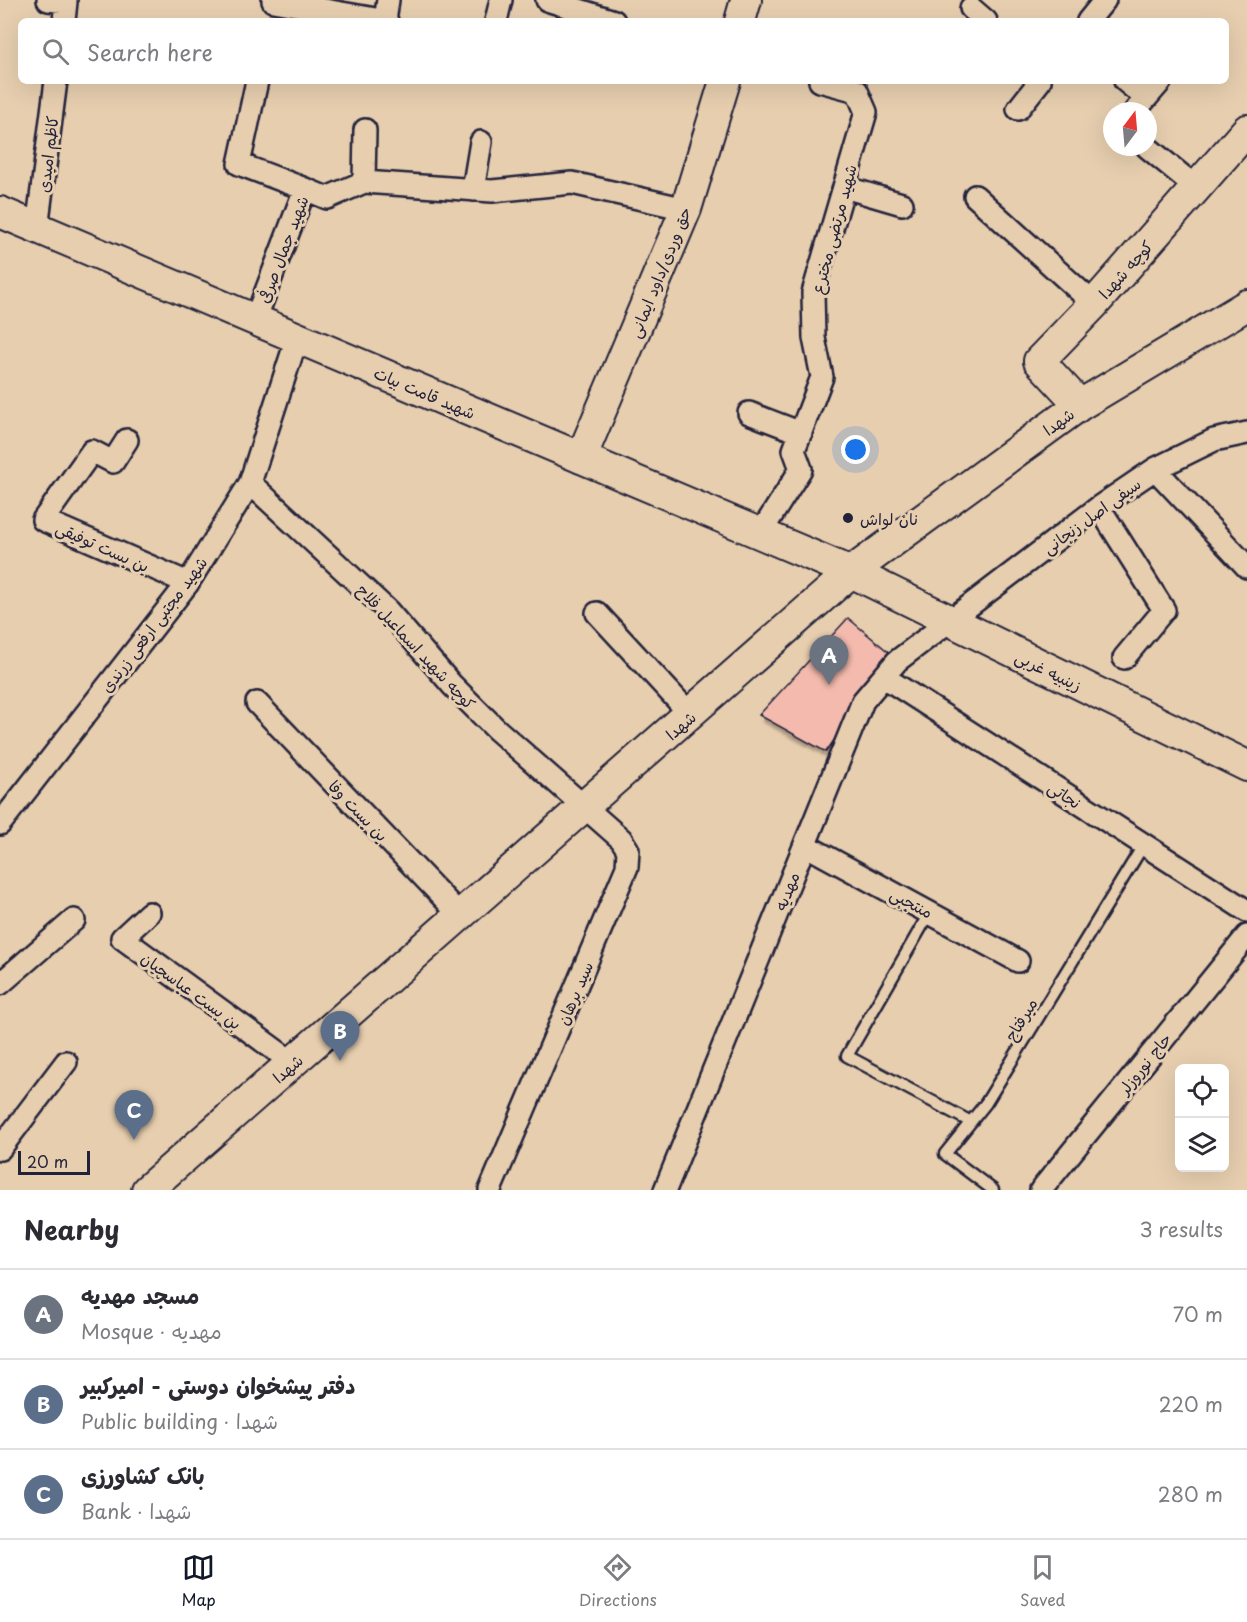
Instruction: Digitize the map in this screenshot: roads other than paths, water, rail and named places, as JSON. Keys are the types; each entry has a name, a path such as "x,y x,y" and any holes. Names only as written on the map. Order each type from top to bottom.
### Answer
{"main road":[{"path":"741,18 746,0"},
{"name":"حق وردی/داود ایمانی","path":"581,458 686,209 724,84"},
{"name":"کوچه شهدا","path":"1080,405 1040,361 1094,304 1247,130"},
{"name":"شهید قامت بیات","path":"0,212 851,572"},
{"name":"شهدا","path":"147,1190 584,809 851,572 1080,405 1247,304"},
{"name":"زینبیه غربی","path":"851,572 1247,766"}],"street":[{"path":"48,0 66,2 64,18"},
{"path":"386,18 388,0"},
{"path":"497,18 501,0"},
{"path":"547,0 604,18"},
{"path":"1090,18 1105,0"},
{"path":"272,7 362,18"},
{"name":"کاظم امیدی","path":"37,228 56,84"},
{"name":"شهید جمال صرفی","path":"255,320 304,189 239,165 256,84"},
{"name":"شهید مرتضی مخترع","path":"760,534 801,470 794,450 822,377 814,338 813,293 866,112 857,91 831,84"},
{"path":"1018,109 1038,84"},
{"path":"1127,84 1139,102"},
{"path":"1144,102 1158,84"},
{"path":"364,130 364,182"},
{"path":"473,190 481,142"},
{"path":"1157,155 1197,188"},
{"path":"304,189 327,198 364,182 492,191 572,183 686,209"},
{"path":"844,187 902,204"},
{"path":"975,196 1094,304"},
{"name":"شهید مجتبی ارفعی زرندی","path":"0,824 188,583 250,483 297,338"},
{"path":"749,413 801,433"},
{"name":"سیفی اصل زنجانی","path":"949,621 1099,507 1155,469 1214,440 1247,432"},
{"name":"بن بست توفیقی","path":"127,440 113,462 93,451 43,520 188,583"},
{"path":"1155,469 1247,567"},
{"name":"کوچه شهید اسماعیل فلاح","path":"250,483 388,611 452,685 496,729 584,809"},
{"path":"1099,507 1164,610 1124,658"},
{"path":"597,613 691,715"},
{"name":"مهدیه","path":"665,1190 862,701 897,661 949,621"},
{"name":"نجاتی","path":"884,677 1247,911"},
{"name":"بن بست وفا","path":"257,703 461,916"},
{"name":"سید برهان","path":"490,1190 627,867 628,850 621,839 584,809"},
{"name":"منتجبی","path":"805,845 1018,961"},
{"name":"بن بست عباسچیان","path":"149,913 122,939 293,1063"},
{"path":"0,984 74,920"},
{"name":"حاج نوروزلر","path":"1041,1190 1247,936"},
{"path":"0,1149 66,1062"}],"lane":[{"name":"میرفتاح","path":"993,1190 945,1154 987,1103 1144,844"},
{"path":"930,912 847,1056 971,1122"}],"place":[{"name":"نان لواش","path":"848,518"},
{"name":"مسجد مهدیه","path":"829,685"},
{"name":"دفتر پیشخوان دوستی - امیرکبیر","path":"340,1061"},
{"name":"بانک کشاورزی","path":"134,1140"}]}
